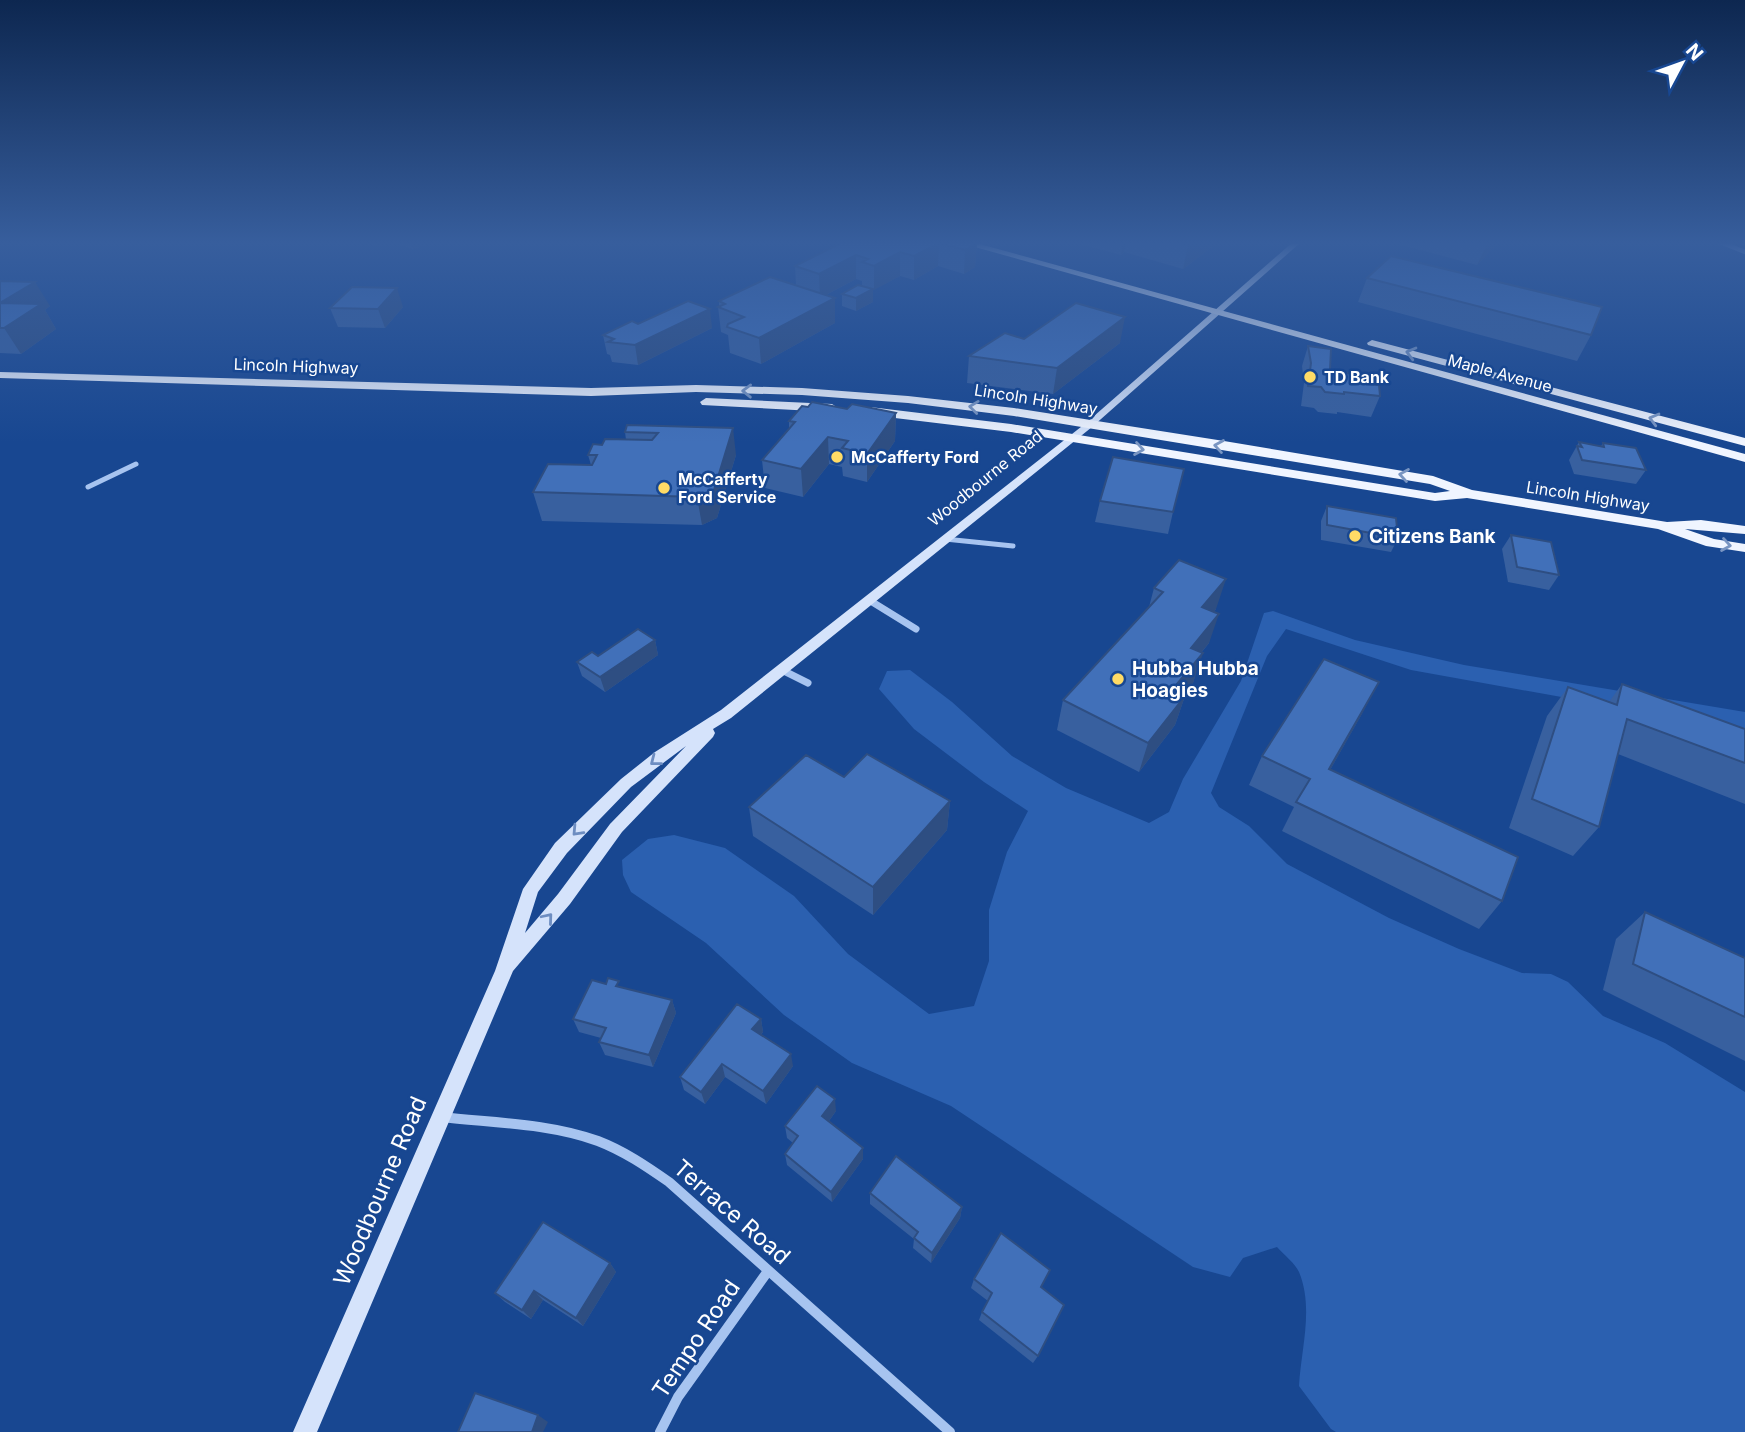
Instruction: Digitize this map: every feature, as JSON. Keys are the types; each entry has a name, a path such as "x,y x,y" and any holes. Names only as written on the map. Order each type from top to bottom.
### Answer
{"main road":[{"name":"Maple Avenue","path":"1201,309 1745,458"},
{"name":"Woodbourne Road","path":"305,1432 504,971 531,889 561,848 626,783 660,756 726,714 782,670 1090,425 1223,309"},
{"name":"Maple Avenue","path":"1245,309 1745,442"},
{"name":"Lincoln Highway","path":"0,375 591,392 641,388 856,395 966,406 1433,480 1469,494 1661,525 1711,542 1745,548"},
{"name":"Lincoln Highway","path":"591,392 636,399 898,413 1072,438 1435,497 1469,494"},
{"path":"1651,432 1692,437 1720,436"},
{"name":"Lincoln Highway","path":"1661,525 1701,524 1745,530"},
{"name":"Woodbourne Road","path":"504,971 564,899 616,828 726,714"}],"street":[{"path":"88,487 136,464"},
{"path":"944,539 1013,546"},
{"path":"869,600 916,629"},
{"path":"782,670 808,683"},
{"name":"Terrace Road","path":"441,1117 555,1131 617,1149 669,1182 950,1432"},
{"name":"Tempo Road","path":"660,1432 678,1397 768,1271"}],"shaded area":[{"path":"1273,611 1355,640 1464,665 1745,712 1745,730 1411,670 1286,629 1267,656 1211,793 1219,807 1249,826 1287,864 1389,918 1459,949 1522,973 1551,974 1568,982 1603,1016 1665,1043 1745,1092 1745,1432 1336,1432 1299,1386 1306,1300 1299,1272 1277,1247 1243,1258 1230,1277 1193,1267 951,1106 852,1063 784,1015 706,943 631,892 623,875 622,860 648,839 674,835 725,848 794,896 848,954 929,1014 974,1006 989,961 989,910 1007,852 1028,811 984,782 914,729 879,689 887,671 910,670 952,702 1012,756 1066,788 1149,823 1169,812 1183,779 1241,681 1264,613"}],"building":[{"path":"0,309 34,309 4,328 0,328"},
{"path":"671,309 710,309 635,345 608,342 614,339 603,335 632,321 638,324"},
{"path":"723,309 814,309 759,338 727,327 744,317"},
{"path":"1068,309 1096,309 1125,317 1057,368 969,356 1005,333 1024,339"},
{"path":"1488,309 1601,309 1591,335"},
{"path":"1308,346 1331,349 1330,370 1368,377 1368,384 1379,385 1380,396 1325,392 1321,387 1308,386 1311,363"},
{"path":"812,402 847,409 852,404 896,413 867,454 842,448 848,441 828,437 801,469 762,460 795,422 789,421 802,406 808,407"},
{"path":"627,425 733,428 714,490 697,497 533,492 548,464 592,465 597,455 588,455 593,444 602,445 605,439 652,440 658,433 625,432"},
{"path":"1579,442 1604,447 1603,443 1636,448 1646,470 1582,460 1577,446 1582,447"},
{"path":"1113,457 1184,469 1173,512 1100,501"},
{"path":"1327,506 1396,518 1398,538 1327,525"},
{"path":"1511,535 1551,542 1559,575 1517,567"},
{"path":"1179,560 1226,579 1202,607 1219,614 1191,648 1203,653 1172,690 1185,696 1148,743 1063,700 1163,592 1154,588"},
{"path":"638,629 655,640 600,677 577,662 592,652 598,656"},
{"path":"1324,659 1379,682 1329,769 1518,857 1502,901 1296,802 1310,779 1262,756"},
{"path":"1622,684 1745,729 1745,763 1627,719 1599,827 1532,799 1568,687 1617,705"},
{"path":"867,754 950,801 873,887 749,807 806,755 844,777"},
{"path":"1645,912 1745,958 1745,1017 1633,964"},
{"path":"608,978 619,981 616,986 672,1000 649,1055 599,1042 606,1028 573,1019 592,980 606,984"},
{"path":"737,1004 761,1019 752,1029 791,1054 763,1091 722,1064 701,1092 680,1077"},
{"path":"817,1086 835,1099 822,1116 863,1148 831,1192 785,1154 798,1136 785,1126"},
{"path":"896,1156 962,1207 932,1253 914,1238 918,1232 870,1193"},
{"path":"543,1222 610,1263 576,1318 534,1291 522,1310 495,1293"},
{"path":"1001,1233 1050,1270 1041,1287 1064,1305 1038,1356 982,1312 992,1293 974,1279"},
{"path":"475,1393 538,1415 532,1432 458,1432"}],"place":[{"name":"TD Bank","path":"1310,377"},
{"name":"McCafferty Ford","path":"837,457"},
{"name":"McCafferty Ford Service","path":"664,488"},
{"name":"Citizens Bank","path":"1355,536"},
{"name":"Hubba Hubba Hoagies","path":"1118,679"}]}
